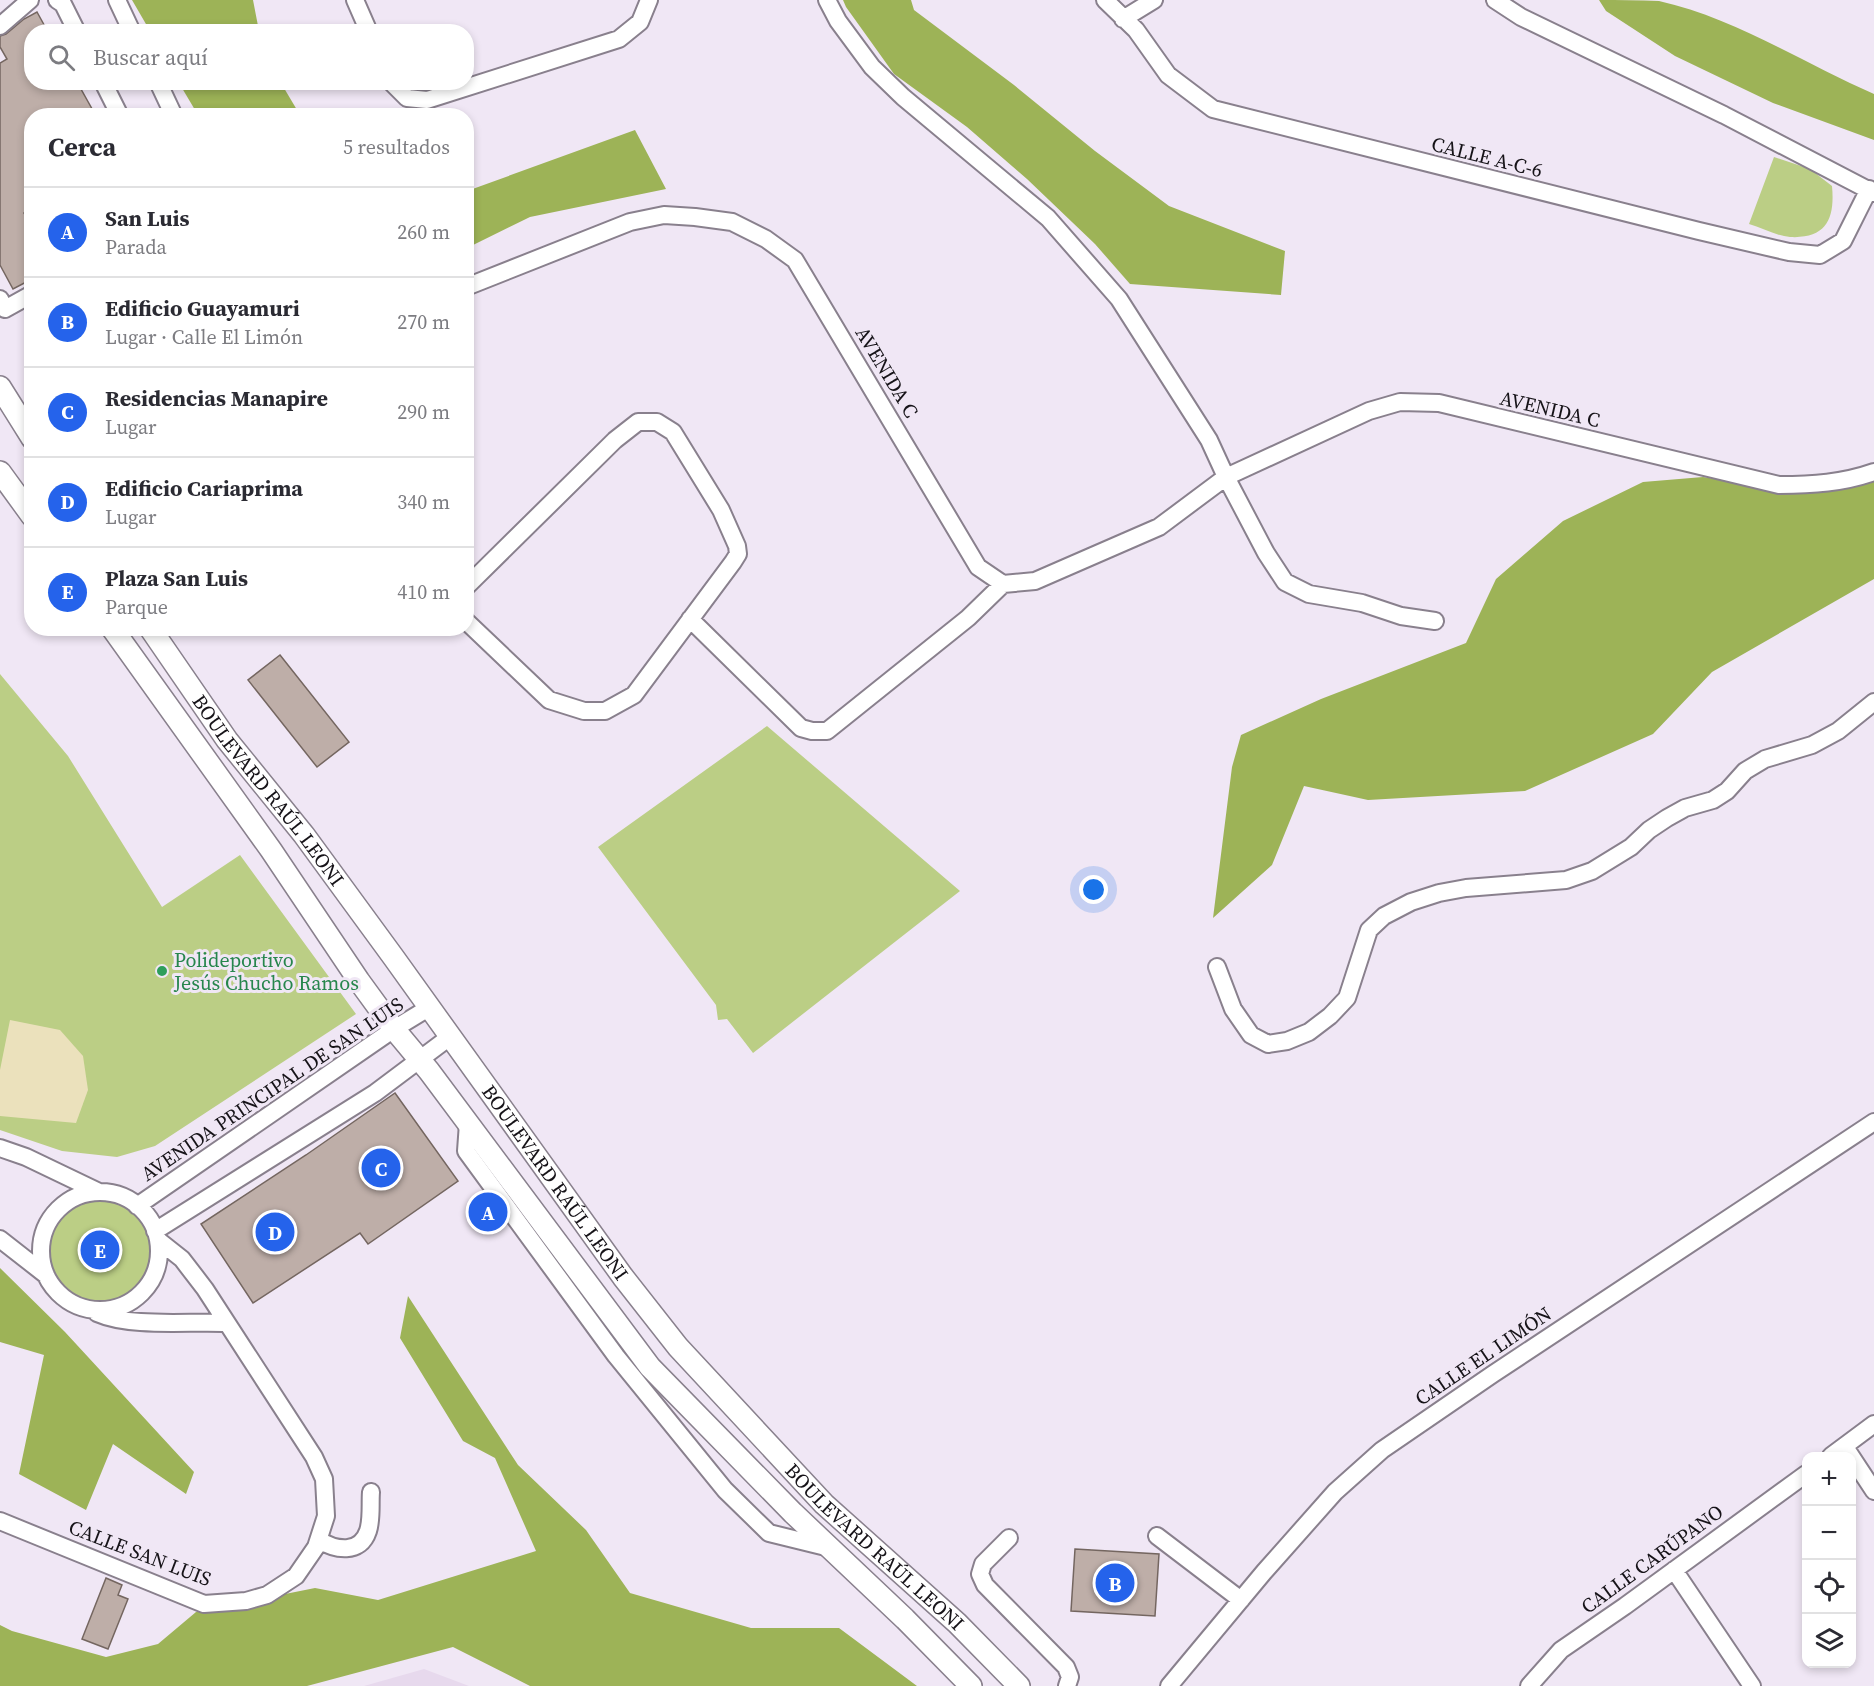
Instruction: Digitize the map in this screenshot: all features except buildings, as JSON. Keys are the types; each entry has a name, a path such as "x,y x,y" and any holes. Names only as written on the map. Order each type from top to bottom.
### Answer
{"main road":[{"path":"0,387 24,425"},
{"path":"0,472 24,505"},
{"name":"BOULEVARD RAÚL LEONI","path":"118,636 271,850 394,1029 419,1059 650,1367 971,1686"},
{"name":"BOULEVARD RAÚL LEONI","path":"156,636 228,740 304,835 623,1277 678,1347 824,1504 957,1623 1019,1686"}],"street":[{"path":"0,26 30,0"},
{"path":"57,0 63,4 73,24"},
{"path":"117,0 128,24"},
{"path":"355,0 366,24"},
{"path":"474,84 619,39 640,22 649,0"},
{"path":"827,0 838,21 872,67 903,97 1048,218 1119,298 1209,440 1266,553 1285,582 1309,594 1362,603 1401,616 1435,621"},
{"name":"CALLE A-C-6","path":"1105,0 1136,30 1168,75 1213,109 1777,249 1821,255 1843,241 1872,191"},
{"path":"1123,19 1154,0"},
{"path":"1495,0 1521,17 1724,115 1872,191"},
{"path":"108,90 116,108"},
{"path":"162,90 170,108"},
{"path":"398,90 406,98 427,99 456,90"},
{"name":"AVENIDA C","path":"474,284 630,222 664,215 732,222 766,239 795,260 978,567 1003,584 1035,581 1159,527 1226,477 1369,411 1400,402 1439,403 1779,485 1822,485 1874,472"},
{"path":"0,299 5,309 24,298"},
{"path":"474,579 615,440 638,422 657,422 673,432 721,510 737,546 738,554 634,695 606,711 584,711 549,700 474,629"},
{"path":"690,619 801,728 812,731 827,730 968,618 1003,584"},
{"path":"1217,967 1233,1009 1251,1035 1268,1044 1287,1041 1309,1032 1330,1016 1347,998 1369,930 1384,916 1411,902 1439,893 1466,888 1566,880 1592,871 1631,847 1666,818 1685,808 1713,800 1727,791 1745,771 1765,759 1812,745 1838,731 1874,702"},
{"name":"AVENIDA PRINCIPAL DE SAN LUIS","path":"137,1206 394,1029 430,1007"},
{"path":"157,1235 375,1094 451,1036"},
{"name":"CALLE EL LIMÓN","path":"1169,1686 1335,1492 1382,1450 1874,1122"},
{"path":"468,1124 466,1151 616,1356 725,1490 769,1533 830,1548"},
{"path":"0,1148 26,1156 99,1192"},
{"path":"46,1275 41,1250 42,1237 50,1219 63,1205 86,1193 99,1192 119,1195 137,1206 151,1221 157,1235 158,1263 149,1283 141,1292 122,1305 100,1309 88,1308"},
{"name":"CALLE SAN LUIS","path":"0,1521 204,1604 246,1601 267,1595 296,1576 319,1540 326,1516 324,1479 314,1457 182,1258 157,1235"},
{"path":"0,1239 46,1275 63,1297 99,1314 153,1322 227,1323"},
{"path":"1837,1452 1874,1424"},
{"path":"1845,1447 1874,1491"},
{"name":"CALLE CARÚPANO","path":"1529,1686 1561,1650 1802,1477"},
{"path":"319,1540 340,1549 350,1548 365,1537 369,1529 371,1492"},
{"path":"1156,1536 1241,1600"},
{"path":"1009,1538 983,1564 980,1574 985,1585 1066,1667 1070,1677 1067,1686"},
{"path":"1674,1570 1752,1686"}],"shaded area":[{"path":"424,1669 469,1686 364,1686"}],"green space":[{"path":"132,0 253,0 258,24 146,24"},
{"path":"843,0 911,0 914,10 1169,206 1285,251 1281,295 1130,284 1095,244 1027,179 967,127 894,74"},
{"path":"1599,0 1659,1 1715,18 1874,94 1874,140 1773,103 1675,56 1606,11"},
{"path":"183,90 285,90 296,108 194,108"},
{"path":"635,130 666,189 530,217 474,245 474,188"},
{"path":"1774,157 1810,169 1832,186 1830,217 1820,230 1813,234 1790,237 1749,224"},
{"path":"1874,475 1874,579 1712,672 1653,734 1525,791 1368,800 1304,786 1272,865 1213,918 1232,767 1241,735 1321,699 1466,643 1496,579 1563,521 1643,482 1703,477 1778,489"},
{"name":"Polideportivo Jesús Chucho Ramos","path":"0,674 68,756 162,907 240,855 356,1014 155,1146 117,1157 62,1151 0,1130"},
{"path":"767,726 960,891 753,1053 727,1019 718,1020 716,1005 598,847"},
{"path":"100,1192 133,1202 149,1218 159,1251 149,1284 133,1300 100,1310 67,1300 51,1284 41,1251 51,1218 67,1202"},
{"path":"0,1268 65,1332 194,1472 186,1494 113,1444 86,1510 19,1474 44,1355 0,1342"},
{"path":"408,1296 518,1465 586,1530 630,1593 751,1628 839,1628 917,1686 530,1686 453,1647 307,1686 0,1686 0,1625 12,1631 106,1657 158,1644 196,1612 315,1588 378,1600 536,1551 495,1458 463,1441 400,1338"}],"sand":[{"path":"10,1020 60,1030 83,1056 88,1090 76,1123 0,1116 0,1070"}],"place":[{"name":"Polideportivo Jesús Chucho Ramos","path":"162,971"},
{"name":"Residencias Manapire","path":"381,1168"},
{"name":"San Luis","path":"488,1212"},
{"name":"Edificio Cariaprima","path":"275,1232"},
{"name":"Plaza San Luis","path":"100,1250"},
{"name":"Edificio Guayamuri","path":"1115,1583"}]}
